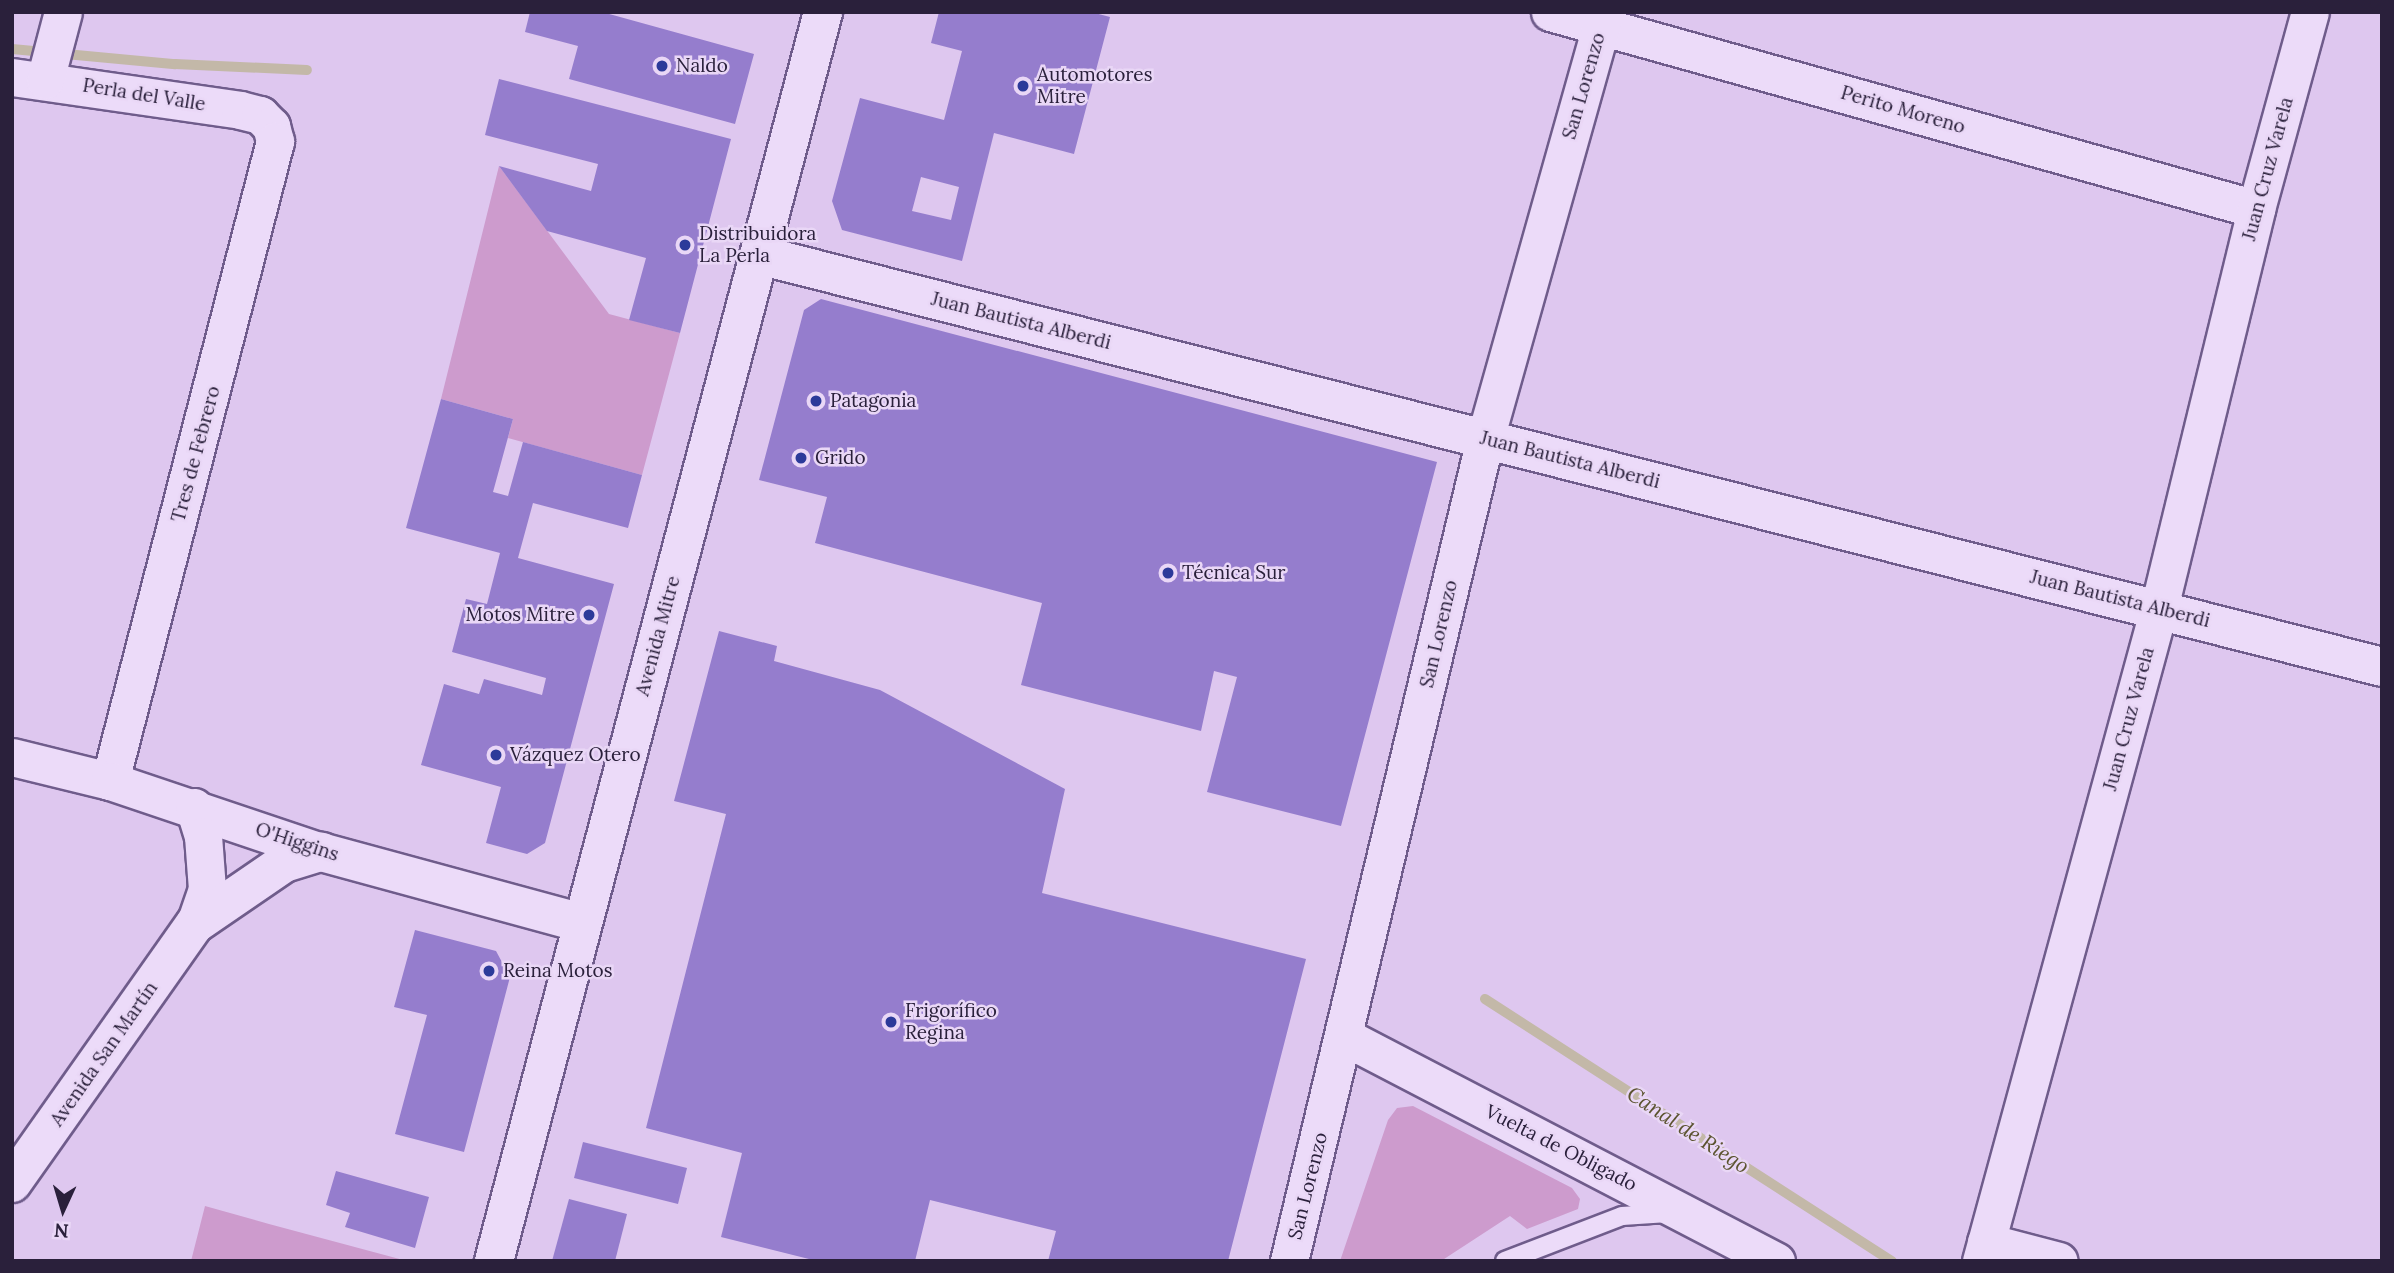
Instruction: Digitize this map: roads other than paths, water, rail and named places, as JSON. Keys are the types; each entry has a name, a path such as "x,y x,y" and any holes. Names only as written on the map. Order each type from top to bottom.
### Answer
{"street":[{"name":"Avenida Mitre","path":"494,1261 823,12"},
{"name":"Perito Moreno","path":"1550,12 1603,19 2256,209"},
{"name":"Juan Cruz Varela","path":"1984,1251 2159,608 2256,209 2310,12"},
{"path":"28,79 62,16"},
{"name":"San Lorenzo","path":"1289,1261 1345,1037 1485,439 1603,19"},
{"name":"Perla del Valle","path":"28,79 240,110 260,115 271,126"},
{"name":"Tres de Febrero","path":"110,781 274,160 271,126"},
{"name":"Juan Bautista Alberdi","path":"759,255 2159,608 2382,667"},
{"name":"O'Higgins","path":"12,757 110,781 194,807 321,852 582,923"},
{"name":"Avenida San Martín","path":"12,1183 195,925 207,889 203,836 194,807"},
{"name":"Avenida San Martín","path":"195,925 284,863 321,852"},
{"name":"Vuelta de Obligado","path":"1345,1037 1776,1261"},
{"path":"1984,1251 2059,1261"}],"lane":[{"path":"1506,1261 1567,1233 1622,1216 1685,1212"}],"waterway":[{"path":"12,49 175,64 307,70"},
{"name":"Canal de Riego","path":"1485,999 1892,1261"}],"place":[{"name":"Naldo","path":"662,66"},
{"name":"Automotores Mitre","path":"1023,86"},
{"name":"Distribuidora La Perla","path":"685,245"},
{"name":"Patagonia","path":"816,401"},
{"name":"Grido","path":"801,458"},
{"name":"Técnica Sur","path":"1168,573"},
{"name":"Motos Mitre","path":"589,615"},
{"name":"Vázquez Otero","path":"496,755"},
{"name":"Reina Motos","path":"489,971"},
{"name":"Frigorífico Regina","path":"891,1022"}]}
